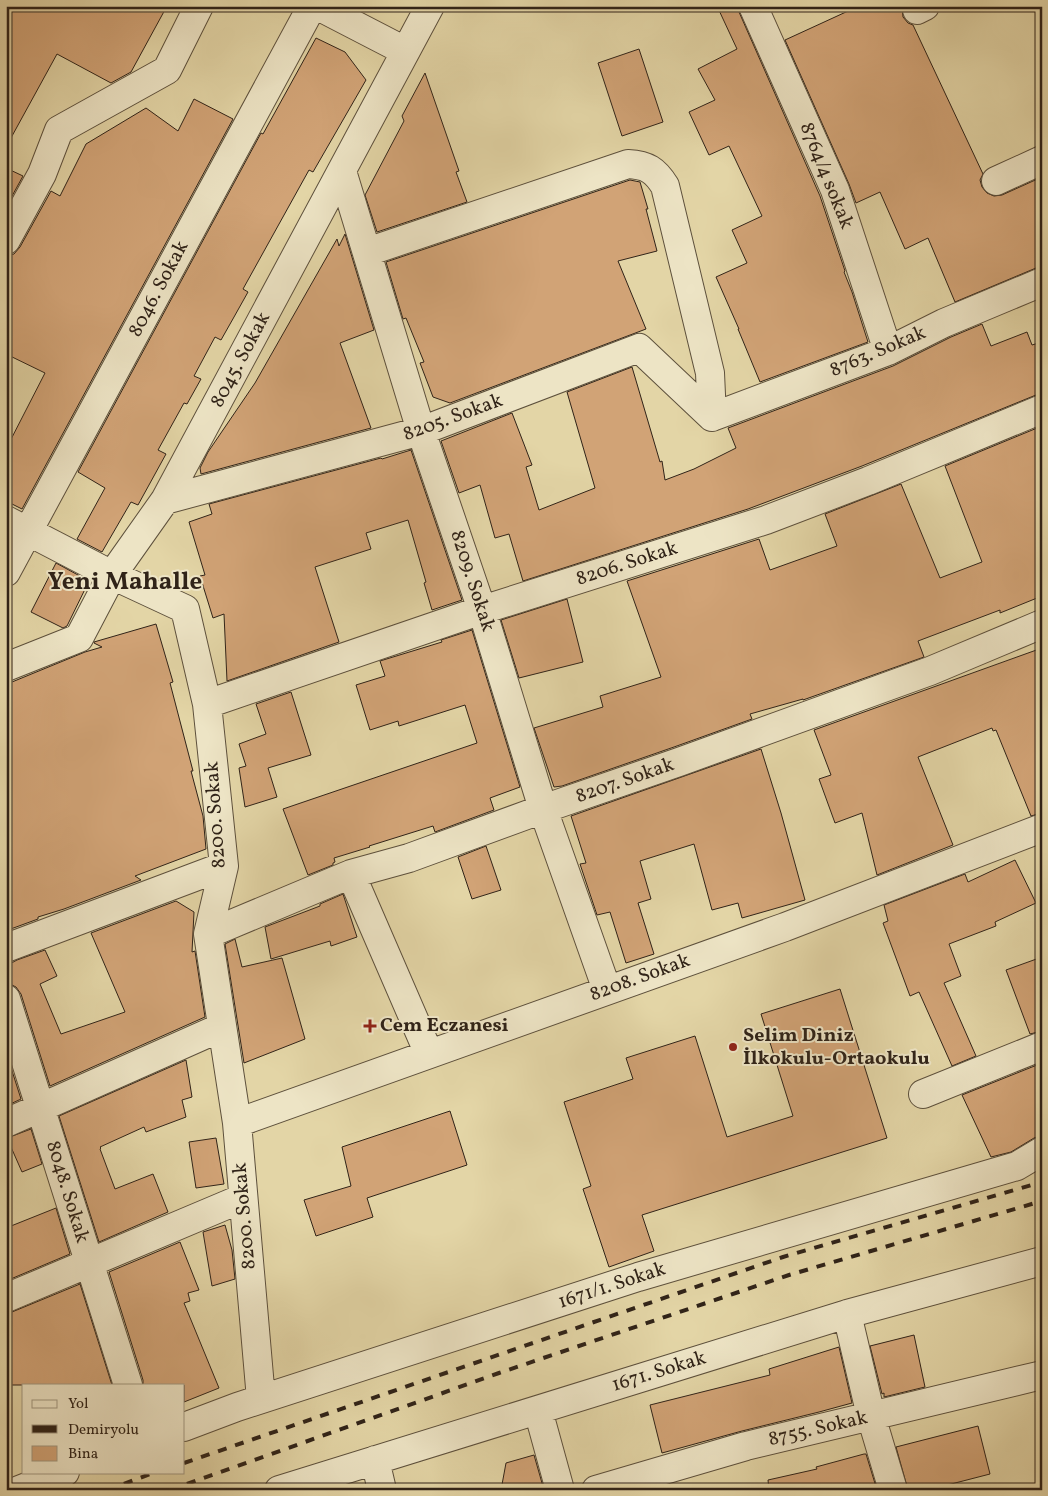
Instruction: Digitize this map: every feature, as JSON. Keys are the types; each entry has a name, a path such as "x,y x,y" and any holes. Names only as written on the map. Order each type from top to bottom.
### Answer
{"street":[{"path":"6,240 42,174 59,130 167,70 199,6"},
{"name":"8046. Sokak","path":"6,572 17,526 312,6"},
{"path":"318,6 405,51"},
{"name":"8045. Sokak","path":"6,667 79,638 112,575 165,500 430,6"},
{"name":"8764/4 sokak","path":"753,6 835,190 888,351"},
{"path":"996,181 1042,160"},
{"path":"367,252 628,164 649,168 659,176 665,186 710,373 712,417"},
{"name":"8209. Sokak","path":"342,171 422,431 482,610 543,809 607,990"},
{"name":"8763. Sokak","path":"712,417 888,351 944,322 1042,282"},
{"name":"8205. Sokak","path":"165,500 422,431 639,348 712,417"},
{"name":"8206. Sokak","path":"206,704 482,610 766,520 868,481 1042,409"},
{"name":"8200. Sokak","path":"17,526 112,575 185,609 206,704 224,866 208,934 236,1123 261,1399"},
{"name":"8207. Sokak","path":"208,934 351,874 409,858 688,759 930,671 1042,624"},
{"name":"8208. Sokak","path":"236,1123 785,927 1042,828"},
{"path":"6,948 224,866"},
{"path":"351,874 429,1054"},
{"name":"8048. Sokak","path":"6,999 128,1384"},
{"path":"6,1123 222,1027"},
{"path":"923,1094 1042,1046"},
{"name":"1671/1. Sokak","path":"185,1427 261,1399 638,1276 1017,1166 1042,1151"},
{"path":"6,1298 243,1198"},
{"name":"1671. Sokak","path":"279,1490 847,1314 1042,1261"},
{"path":"847,1314 871,1416 893,1490"},
{"name":"8755. Sokak","path":"596,1490 746,1446 1042,1375"},
{"path":"538,1410 560,1490"},
{"path":"375,1460 382,1490"},
{"path":"18,1490 60,1474"}],"building":[{"path":"6,6 167,6 131,72 111,83 57,54 6,147"},
{"path":"717,6 738,6 820,196 868,342 760,382 716,277 747,263 732,230 762,216 729,146 709,155 689,112 715,100 698,69 737,49"},
{"path":"859,6 902,6 903,17 908,23 913,25 983,174 980,180 982,187 987,193 994,196 1002,195 1042,177 1042,267 955,302 928,238 905,249 880,192 856,203 785,40"},
{"path":"316,38 345,52 366,80 313,172 309,170 243,289 248,292 221,340 215,337 194,376 201,379 187,404 184,403 158,450 166,454 138,505 131,502 102,552 77,539 105,488 78,472 261,133 263,134"},
{"path":"639,49 663,122 622,136 598,63"},
{"path":"425,73 459,171 456,172 467,202 377,232 365,195 404,121 402,116"},
{"path":"194,99 233,119 22,509 6,501 6,449 45,373 6,354 6,256 14,254 20,247 51,191 60,196 86,144 146,108 178,131"},
{"path":"6,168 23,176 6,207"},
{"path":"630,180 640,182 657,251 618,261 646,329 450,403 433,397 420,363 424,362 406,318 403,319 386,262"},
{"path":"345,234 374,330 340,343 371,428 201,474 200,468 208,452 255,383 337,239 339,246"},
{"path":"982,324 991,346 1027,332 1032,345 1042,342 1042,394 748,509 523,581 509,534 495,538 480,485 459,493 441,441 512,413 532,465 526,467 539,510 595,488 567,392 632,367 660,462 662,461 665,480 694,469 736,448 728,428 893,366"},
{"path":"1042,426 1042,596 1000,613 1000,610 918,641 924,657 803,700 750,714 752,719 562,786 554,787 534,728 603,707 600,696 661,677 627,581 759,539 770,570 837,546 825,514 901,484 940,578 982,562 945,466"},
{"path":"411,450 462,600 432,610 408,520 366,533 371,549 315,567 339,642 227,681 224,614 213,618 200,576 205,575 189,522 212,514 209,504"},
{"path":"56,563 89,581 67,626 63,628 31,612"},
{"path":"567,599 583,662 519,678 501,620"},
{"path":"156,624 173,682 170,683 203,816 206,849 135,876 141,880 38,917 38,919 8,930 6,923 6,682 12,682 85,652 102,647 94,642"},
{"path":"472,630 520,787 490,798 494,810 435,832 433,826 334,858 335,862 333,865 308,875 283,809 477,743 465,705 399,726 398,721 370,730 356,685 385,676 380,661 442,642 441,640"},
{"path":"1042,648 1042,813 1031,816 996,730 993,731 992,728 918,757 953,845 877,875 862,813 835,823 819,779 831,775 814,730"},
{"path":"291,692 311,755 268,768 277,797 245,807 239,768 246,766 239,744 266,734 256,704"},
{"path":"761,749 805,900 742,918 738,903 712,910 694,844 640,861 651,899 638,903 654,954 626,963 610,912 597,915 580,864 586,863 571,816"},
{"path":"486,846 501,890 472,899 458,857"},
{"path":"1015,860 1036,903 995,922 996,926 949,944 961,976 944,983 976,1056 952,1066 919,992 910,996 883,923 888,921 884,905 965,874 968,882"},
{"path":"343,894 357,937 331,946 330,941 271,959 265,927 320,906 320,904"},
{"path":"176,901 194,912 192,952 195,951 205,1017 50,1086 21,994 16,987 6,984 6,966 45,950 57,976 40,984 61,1034 125,1012 91,933"},
{"path":"235,939 242,967 282,958 305,1039 244,1063 225,944"},
{"path":"1042,957 1042,1031 1030,1034 1006,970"},
{"path":"840,989 887,1138 642,1215 654,1251 609,1267 583,1189 591,1186 564,1102 633,1079 626,1058 695,1036 727,1137 793,1116 761,1014"},
{"path":"6,1052 21,1099 6,1106"},
{"path":"186,1060 192,1097 182,1100 186,1117 146,1132 144,1127 100,1147 115,1189 153,1174 168,1212 99,1242 59,1116"},
{"path":"1042,1063 1042,1135 1011,1152 991,1157 962,1095"},
{"path":"450,1111 467,1165 367,1198 373,1217 316,1236 304,1200 351,1186 342,1147"},
{"path":"31,1129 42,1164 22,1172 7,1138"},
{"path":"216,1138 224,1184 196,1188 189,1142"},
{"path":"56,1208 70,1254 6,1281 6,1228"},
{"path":"225,1225 232,1250 235,1279 212,1286 203,1232"},
{"path":"180,1242 199,1290 188,1293 190,1301 184,1303 219,1388 185,1402 185,1384 143,1384 109,1272"},
{"path":"80,1284 112,1384 6,1385 6,1313"},
{"path":"914,1335 925,1387 884,1397 870,1346"},
{"path":"839,1347 852,1403 662,1453 650,1405 770,1375 769,1369"},
{"path":"978,1426 990,1474 928,1490 908,1490 896,1447"},
{"path":"866,1454 877,1490 769,1490 768,1480 817,1469 816,1467"},
{"path":"534,1455 544,1490 501,1490 506,1463"}],"railway":[{"path":"185,1463 783,1257 1042,1182"},
{"path":"170,1490 499,1373 789,1275 1042,1201"},
{"path":"107,1490 151,1474"}],"place":[{"name":"Cem Eczanesi","path":"370,1026"},
{"name":"Selim Diniz İlkokulu-Ortaokulu","path":"733,1047"}],"district":[{"name":"Yeni Mahalle","path":"125,582"}]}
